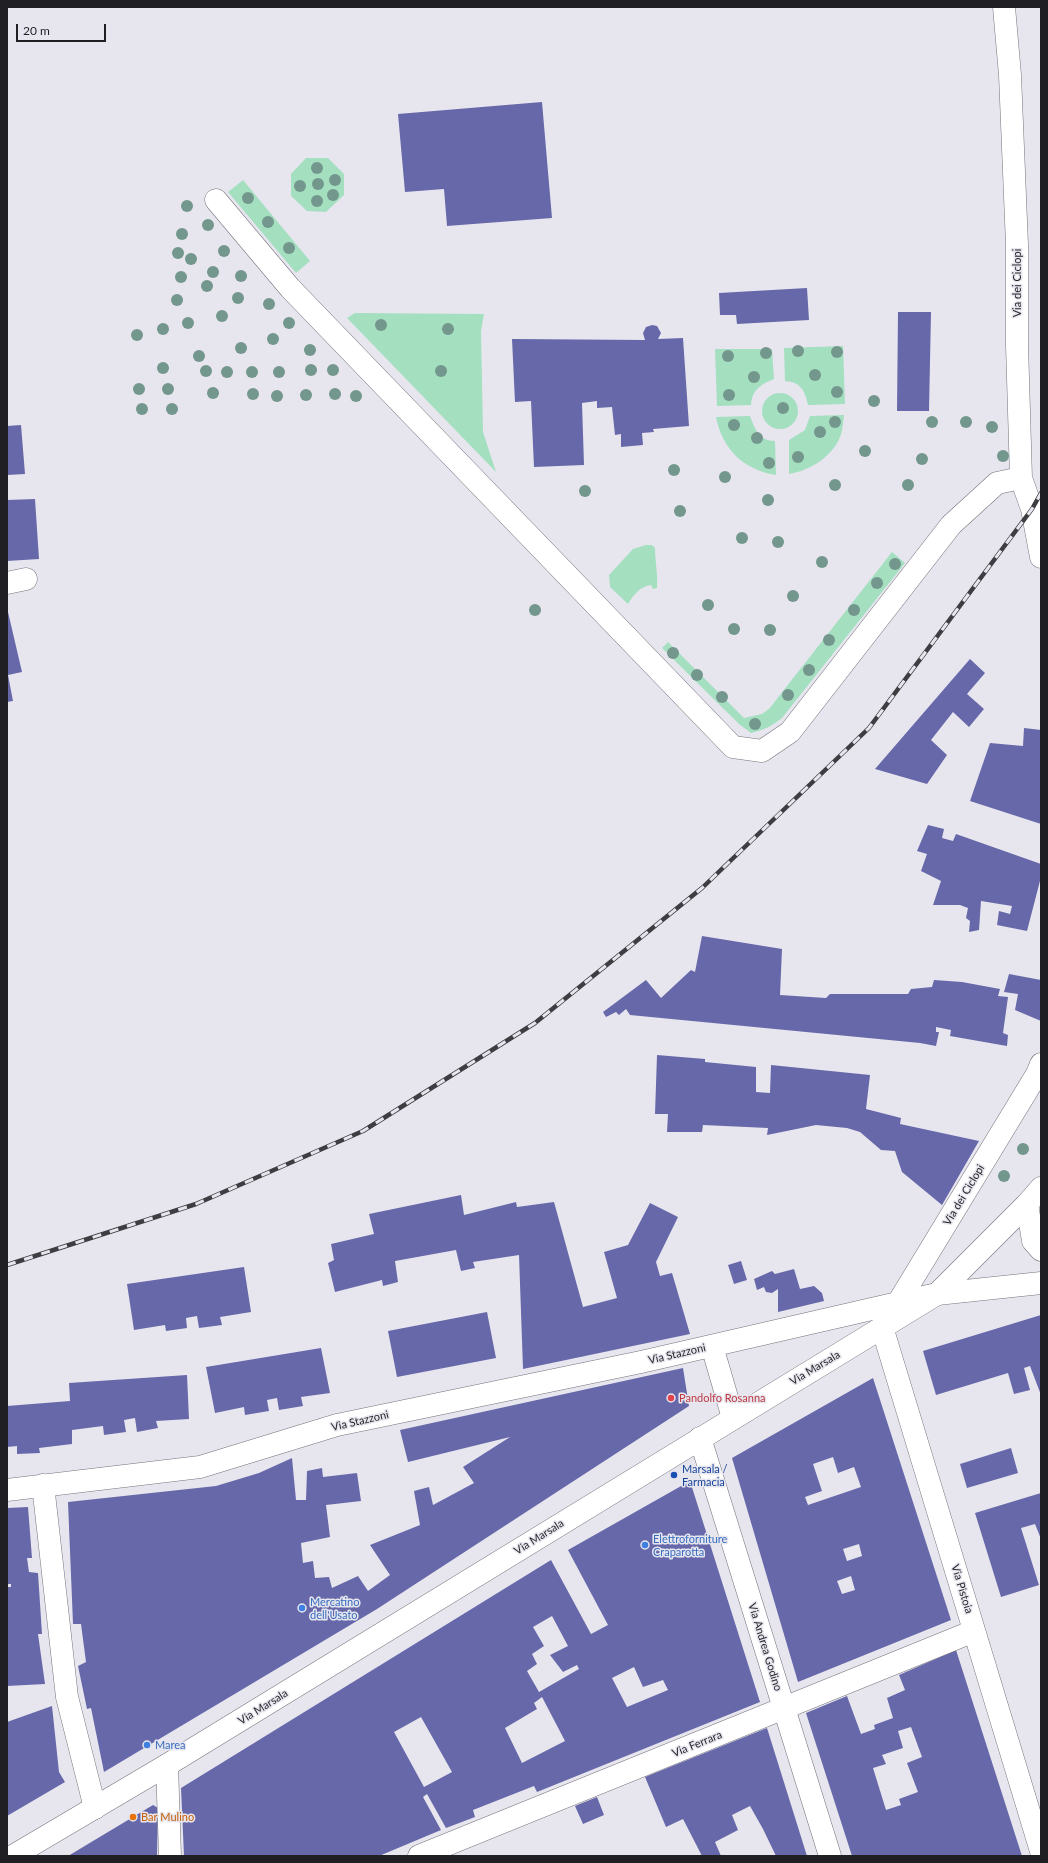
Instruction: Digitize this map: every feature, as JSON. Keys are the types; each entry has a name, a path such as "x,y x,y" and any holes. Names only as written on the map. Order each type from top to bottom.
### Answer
{"street":[{"name":"Via dei Ciclopi","path":"1004,7 1010,75 1017,245 1017,345 1021,478 1032,509 1041,557"},
{"path":"216,200 290,288 733,747 762,751 790,732 951,525 997,483 1021,478"},
{"name":"Via dei Ciclopi","path":"884,1326 896,1303 956,1208 1037,1074 1041,1064"},
{"name":"Via Marsala","path":"13,1856 167,1765 937,1294 1027,1204 1041,1188"},
{"path":"1027,1204 1033,1241 1041,1250"},
{"name":"Via Stazzoni","path":"7,1490 200,1467 337,1425 641,1362 937,1294 1041,1283"},
{"name":"Via Pistoia","path":"884,1326 1041,1851"},
{"name":"Via Stazzoni","path":"712,1346 733,1418"},
{"name":"Via Andrea Godino","path":"700,1438 830,1856"},
{"path":"43,1486 67,1697 95,1808"},
{"name":"Via Ferrara","path":"420,1856 974,1630"},
{"path":"167,1765 170,1856"}],"green space":[{"path":"306,158 328,158 344,174 344,195 326,212 307,211 291,196 291,174"},
{"path":"243,180 310,261 296,273 228,192"},
{"path":"355,313 484,314 481,331 483,432 496,472 347,318"},
{"path":"843,346 845,404 808,405 801,388 794,383 785,381 784,348"},
{"path":"715,349 772,349 774,379 758,388 753,395 751,405 717,406"},
{"path":"784,393 793,398 797,404 797,418 793,424 784,429 776,429 767,424 763,418 762,407 767,398 773,394"},
{"path":"844,415 841,434 836,444 826,457 804,470 789,474 789,440 805,430 810,416"},
{"path":"750,416 761,437 775,441 776,475 754,468 736,456 723,439 716,417"},
{"path":"646,545 652,545 655,548 657,588 653,589 651,585 644,587 632,597 628,604 610,587 609,575 633,549"},
{"path":"892,552 905,563 782,718 764,729 751,733 739,724 662,648 668,642 744,718 762,714 769,709"}],"building":[{"path":"542,102 552,218 447,226 444,189 405,192 398,114"},
{"path":"807,288 809,320 737,324 736,315 720,315 719,293"},
{"path":"898,312 931,312 929,411 897,411"},
{"path":"652,325 657,326 661,333 658,339 683,338 689,426 653,429 654,432 642,433 643,445 621,447 621,434 615,435 612,407 597,408 597,401 582,403 584,465 534,467 531,401 515,402 512,339 645,340 643,333 646,327"},
{"path":"21,425 25,474 7,475 7,426"},
{"path":"35,499 39,559 7,561 7,500"},
{"path":"8,612 22,672 8,675 13,701 7,702"},
{"path":"970,659 985,673 967,694 984,709 969,727 953,712 931,740 947,755 927,784 875,769"},
{"path":"1024,728 1041,730 1041,824 970,801 990,743 1023,746"},
{"path":"928,825 944,829 942,838 953,841 956,834 1041,864 1041,877 1027,931 997,925 999,911 1010,914 1012,906 981,901 979,930 969,932 970,921 966,918 968,908 960,905 933,905 941,881 921,871 927,854 917,851"},
{"path":"702,936 782,949 780,995 826,998 830,994 908,994 911,989 932,987 934,980 962,982 1000,989 998,996 1008,997 1003,1033 1008,1035 1007,1046 950,1036 951,1030 936,1027 936,1032 939,1032 936,1046 920,1043 630,1015 626,1009 619,1015 616,1012 606,1017 603,1012 646,980 661,998 691,970 695,972"},
{"path":"1009,974 1041,980 1041,1021 1015,1010 1018,994 1004,992"},
{"path":"657,1055 705,1059 705,1062 756,1067 756,1092 770,1093 771,1065 870,1075 866,1109 901,1118 900,1124 979,1141 942,1205 902,1172 895,1151 881,1150 860,1132 847,1128 816,1125 767,1135 768,1128 703,1125 702,1132 667,1132 668,1114 655,1114"},
{"path":"461,1195 464,1215 516,1202 517,1207 554,1202 583,1307 617,1298 604,1252 628,1245 650,1203 678,1217 656,1262 660,1276 672,1273 690,1334 523,1369 519,1255 473,1262 475,1268 461,1271 456,1250 395,1261 398,1282 383,1286 382,1280 335,1292 328,1263 334,1260 331,1244 374,1234 369,1214"},
{"path":"741,1261 747,1280 734,1284 728,1265"},
{"path":"244,1267 251,1312 220,1317 222,1325 199,1328 197,1316 186,1318 187,1328 166,1331 165,1325 134,1330 127,1284"},
{"path":"794,1269 800,1289 814,1286 822,1293 824,1301 778,1312 778,1289 772,1293 766,1292 764,1287 757,1290 754,1279 772,1271 775,1274"},
{"path":"487,1312 496,1358 397,1377 388,1331"},
{"path":"1041,1315 1041,1395 1030,1366 1024,1368 1030,1390 1014,1394 1008,1373 936,1395 923,1351"},
{"path":"321,1348 330,1393 301,1397 303,1406 279,1410 277,1398 267,1400 269,1411 245,1415 244,1407 215,1413 206,1367"},
{"path":"683,1368 689,1406 377,1609 104,1772 91,1708 87,1709 78,1666 86,1662 81,1624 73,1624 68,1502 216,1486 259,1473 292,1458 296,1500 306,1500 307,1471 322,1468 323,1477 357,1473 361,1501 326,1505 330,1537 301,1543 303,1563 313,1561 315,1578 329,1577 332,1588 358,1576 368,1591 390,1575 370,1545 420,1525 414,1491 429,1487 433,1505 474,1483 463,1467 510,1437 408,1462 400,1430"},
{"path":"187,1375 189,1419 156,1421 158,1428 137,1432 135,1418 124,1420 126,1432 104,1435 103,1426 72,1430 72,1444 39,1448 40,1453 17,1454 17,1446 7,1447 7,1406 70,1401 69,1383"},
{"path":"873,1378 951,1620 798,1682 732,1458","holes":["833,1457 838,1473 854,1467 861,1487 808,1505 805,1497 822,1491 813,1464","859,1544 862,1556 847,1561 843,1549","851,1576 855,1590 842,1594 837,1581"]},
{"path":"1011,1448 1018,1473 967,1488 960,1464"},
{"path":"690,1481 760,1702 537,1792 534,1786 473,1810 475,1817 446,1828 427,1794 423,1797 441,1830 379,1856 184,1856 181,1788 551,1560 591,1634 608,1625 568,1550","holes":["552,1616 568,1646 550,1655 563,1672 577,1665 579,1669 539,1692 527,1671 537,1664 532,1654 544,1646 533,1627","634,1667 643,1687 663,1680 668,1690 627,1707 612,1678","542,1697 565,1741 522,1763 505,1728 537,1709 534,1703","421,1717 452,1772 424,1787 394,1732"]},
{"path":"1041,1493 1041,1539 1035,1524 1021,1528 1039,1585 1001,1597 975,1513"},
{"path":"28,1507 32,1558 27,1558 29,1572 38,1573 42,1634 38,1634 45,1684 7,1686 7,1587 11,1587 11,1584 7,1584 7,1508"},
{"path":"956,1650 1022,1856 852,1856 806,1713 847,1696 861,1734 875,1729 874,1725 893,1718 887,1698 905,1690 899,1675","holes":["911,1727 922,1757 907,1763 918,1792 899,1799 901,1805 886,1810 873,1768 886,1764 882,1755 903,1748 898,1731"]},
{"path":"52,1706 59,1772 65,1782 7,1816 7,1722"},
{"path":"767,1728 807,1856 776,1856 750,1806 732,1815 738,1830 715,1842 721,1856 702,1856 683,1819 666,1827 645,1777"},
{"path":"597,1797 604,1815 583,1824 575,1806"},
{"path":"153,1805 158,1808 157,1856 68,1856"}],"railway":[{"path":"7,1265 196,1204 363,1131 535,1023 702,888 869,728 1032,509 1041,493"}],"place":[{"name":"Pandolfo Rosanna","path":"671,1398"},
{"name":"Marsala / Farmacia","path":"674,1475"},
{"name":"Elettroforniture Craparotta","path":"645,1545"},
{"name":"Mercatino dell'Usato","path":"302,1608"},
{"name":"Marea","path":"147,1745"},
{"name":"Bar Mulino","path":"133,1817"}]}
